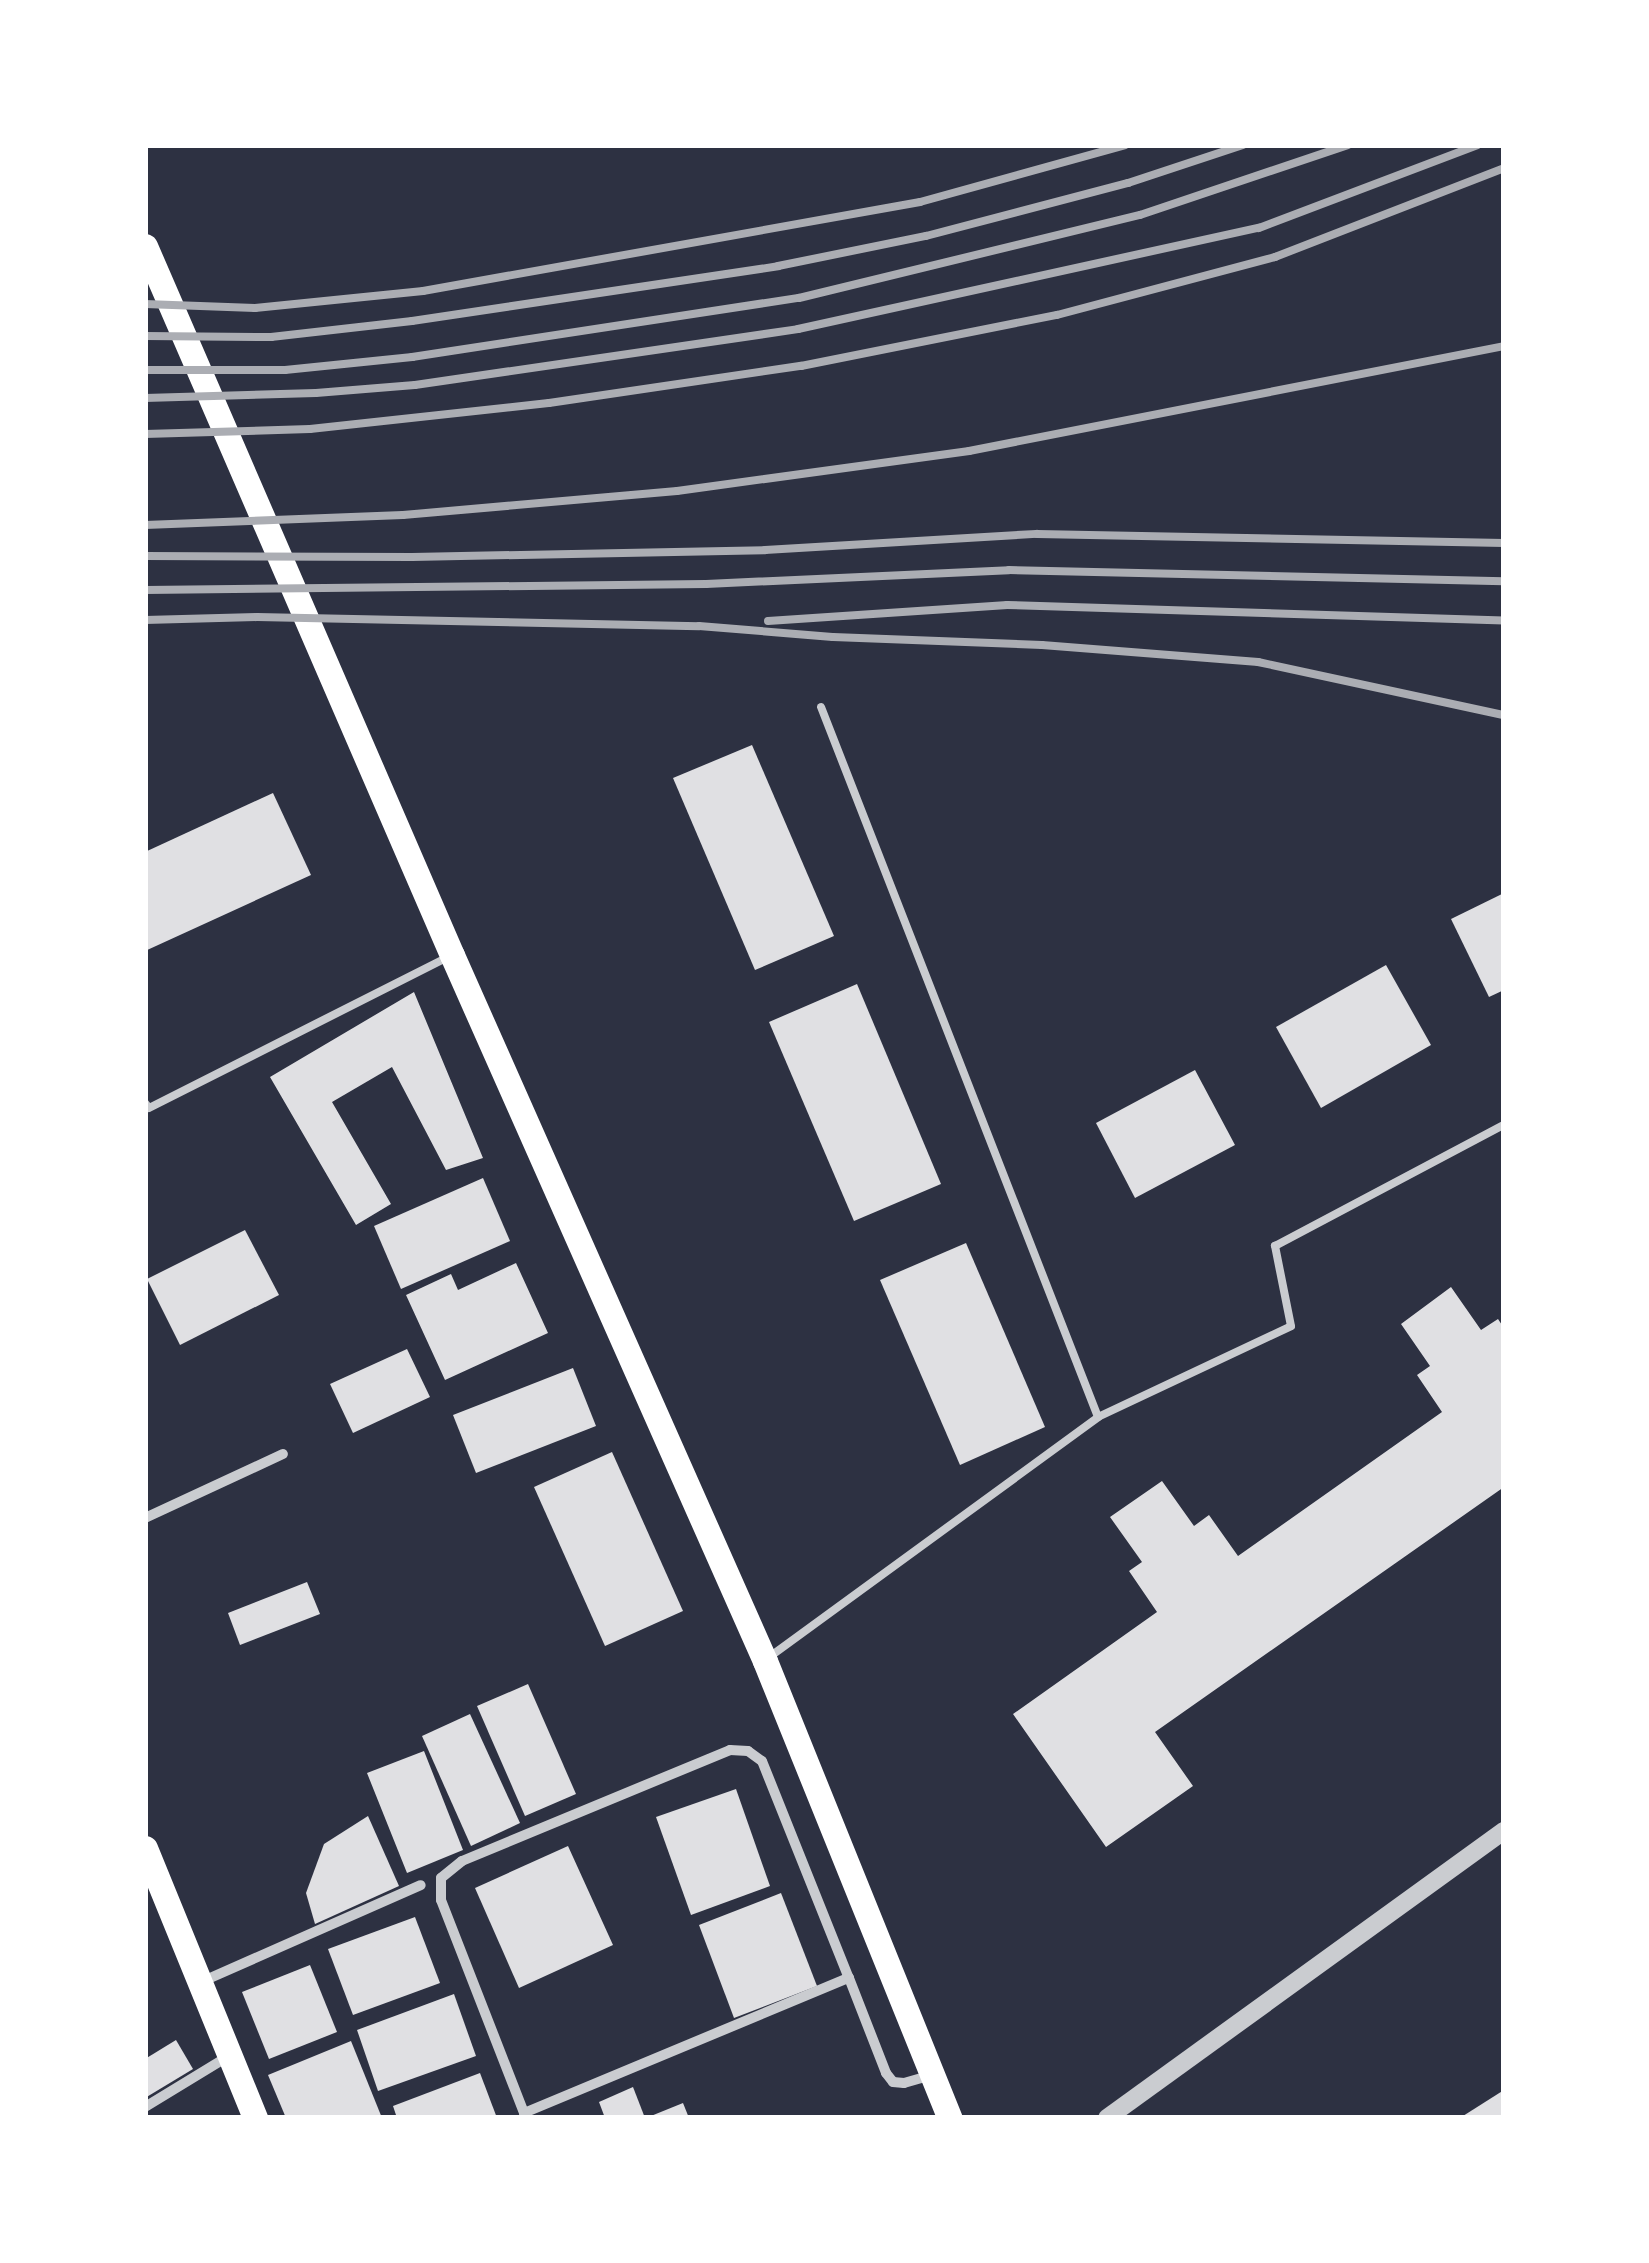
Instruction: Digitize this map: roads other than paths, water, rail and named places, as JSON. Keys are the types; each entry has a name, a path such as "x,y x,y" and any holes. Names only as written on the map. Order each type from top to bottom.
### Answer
{"main road":[{"path":"145,246 452,955 765,1660 950,2118"},
{"path":"145,1848 254,2118"}],"street":[{"path":"145,1518 283,1454"},
{"path":"848,1978 525,2116 440,1900 441,1878 516,1839 730,1750 748,1751 762,1761 886,2073 893,2082 904,2083 933,2075"},
{"path":"1107,2118 1504,1830"},
{"path":"200,1982 421,1885"},
{"path":"145,2107 229,2056"}],"lane":[{"path":"821,707 1098,1417"},
{"path":"145,1103 149,1108 452,955"},
{"path":"765,1660 1098,1417 1291,1326 1275,1246 1504,1125"}],"railway":[{"path":"145,304 255,308 423,291 920,202 1125,145"},
{"path":"145,336 271,337 412,321 778,266 926,236 1128,183 1243,145"},
{"path":"145,370 285,370 412,357 799,298 1140,215 1348,145"},
{"path":"145,398 316,393 415,385 798,329 1259,228 1478,145"},
{"path":"145,434 310,429 549,403 801,366 1057,315 1275,257 1504,168"},
{"path":"145,525 403,515 677,491 969,451 1504,346"},
{"path":"145,556 412,557 765,550 1037,534 1504,543"},
{"path":"145,590 706,584 1009,570 1504,581"},
{"path":"768,621 1007,605 1504,621"},
{"path":"145,620 257,617 699,626 833,637 1042,645 1258,662 1504,715"}]}
